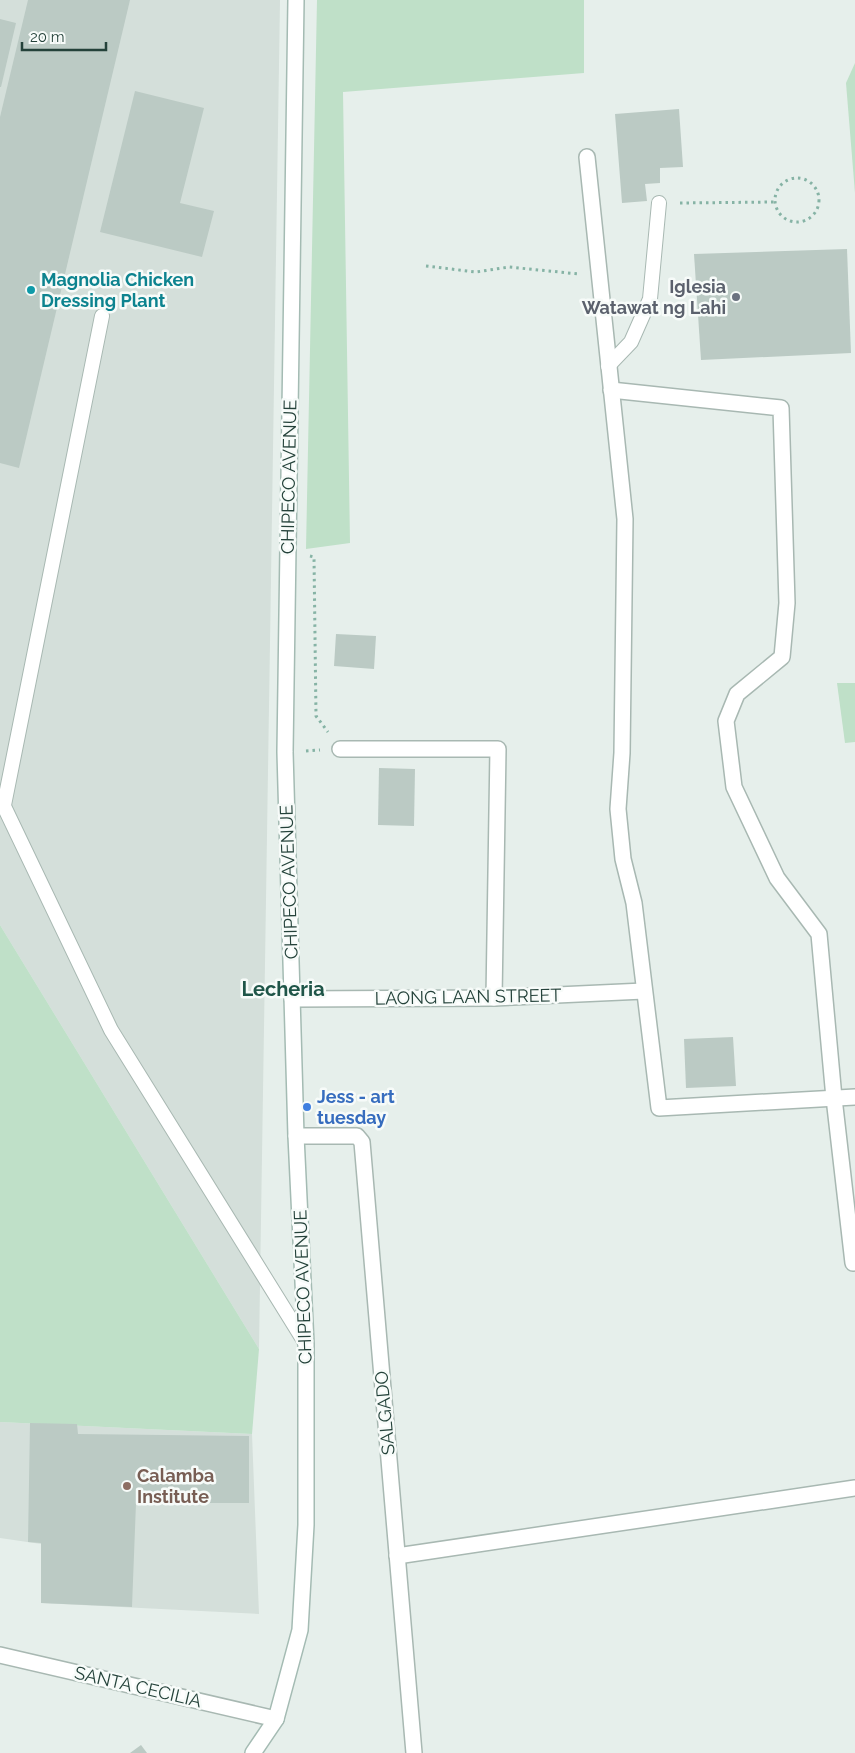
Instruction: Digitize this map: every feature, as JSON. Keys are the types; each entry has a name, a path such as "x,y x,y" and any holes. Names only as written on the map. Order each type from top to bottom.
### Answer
{"street":[{"name":"CHIPECO AVENUE","path":"253,1753 276,1719 300,1630 306,1525 306,1344 296,1136 285,752 296,0"},
{"path":"587,157 625,519 622,753 618,810 623,858 634,903 659,1108 855,1097"},
{"path":"610,390 781,408 787,603 782,656 737,694 726,721 734,786 778,878 819,934 834,1098 853,1263"},
{"path":"340,749 498,749 494,998"},
{"name":"LAONG LAAN STREET","path":"292,999 494,998 644,991"},
{"name":"SALGADO","path":"296,1136 357,1136 362,1142 414,1753"},
{"path":"397,1556 855,1488"},
{"name":"SANTA CECILIA","path":"0,1655 276,1719"}],"lane":[{"path":"608,366 631,342 650,299 659,203"},
{"path":"102,316 2,801 111,1030 306,1344"}],"path":[{"path":"804,178 811,182 819,194 818,209 808,220 801,222 794,222 780,216 774,202 777,188 788,179 804,178"},
{"path":"659,203 774,202"},
{"path":"426,266 476,272 508,267 600,276"},
{"path":"288,551 314,557 316,716 340,749"},
{"path":"285,752 340,749"}],"shaded area":[{"path":"0,0 280,0 259,1349 0,925"},
{"name":"Calamba Institute","path":"0,1422 252,1434 259,1614 41,1603 41,1544 0,1538"}],"green space":[{"path":"317,0 584,0 584,73 343,92 350,543 306,549"},
{"path":"855,63 855,193 846,83"},
{"path":"837,683 855,683 855,742 845,743"},
{"path":"0,925 259,1349 252,1434 0,1422"}],"building":[{"name":"Magnolia Chicken Dressing Plant","path":"28,0 130,0 19,468 0,463 0,117"},
{"path":"0,19 16,23 1,87 0,87"},
{"path":"135,91 204,108 180,203 214,211 202,257 100,232"},
{"path":"679,109 683,167 660,168 660,183 645,184 647,201 622,203 615,114"},
{"path":"847,249 851,353 701,360 694,254"},
{"path":"336,634 376,636 374,669 334,666"},
{"path":"379,768 415,769 414,826 378,825"},
{"path":"733,1037 736,1086 686,1088 684,1039"},
{"path":"30,1423 77,1424 78,1434 249,1436 249,1503 136,1503 132,1607 41,1603 41,1543 28,1542"},
{"path":"141,1745 147,1753 130,1753"}],"place":[{"name":"Magnolia Chicken Dressing Plant","path":"31,290"},
{"name":"Iglesia Watawat ng Lahi","path":"736,297"},
{"name":"Jess - art tuesday","path":"307,1107"},
{"name":"Calamba Institute","path":"127,1486"}],"district":[{"name":"Lecheria","path":"283,989"}]}
